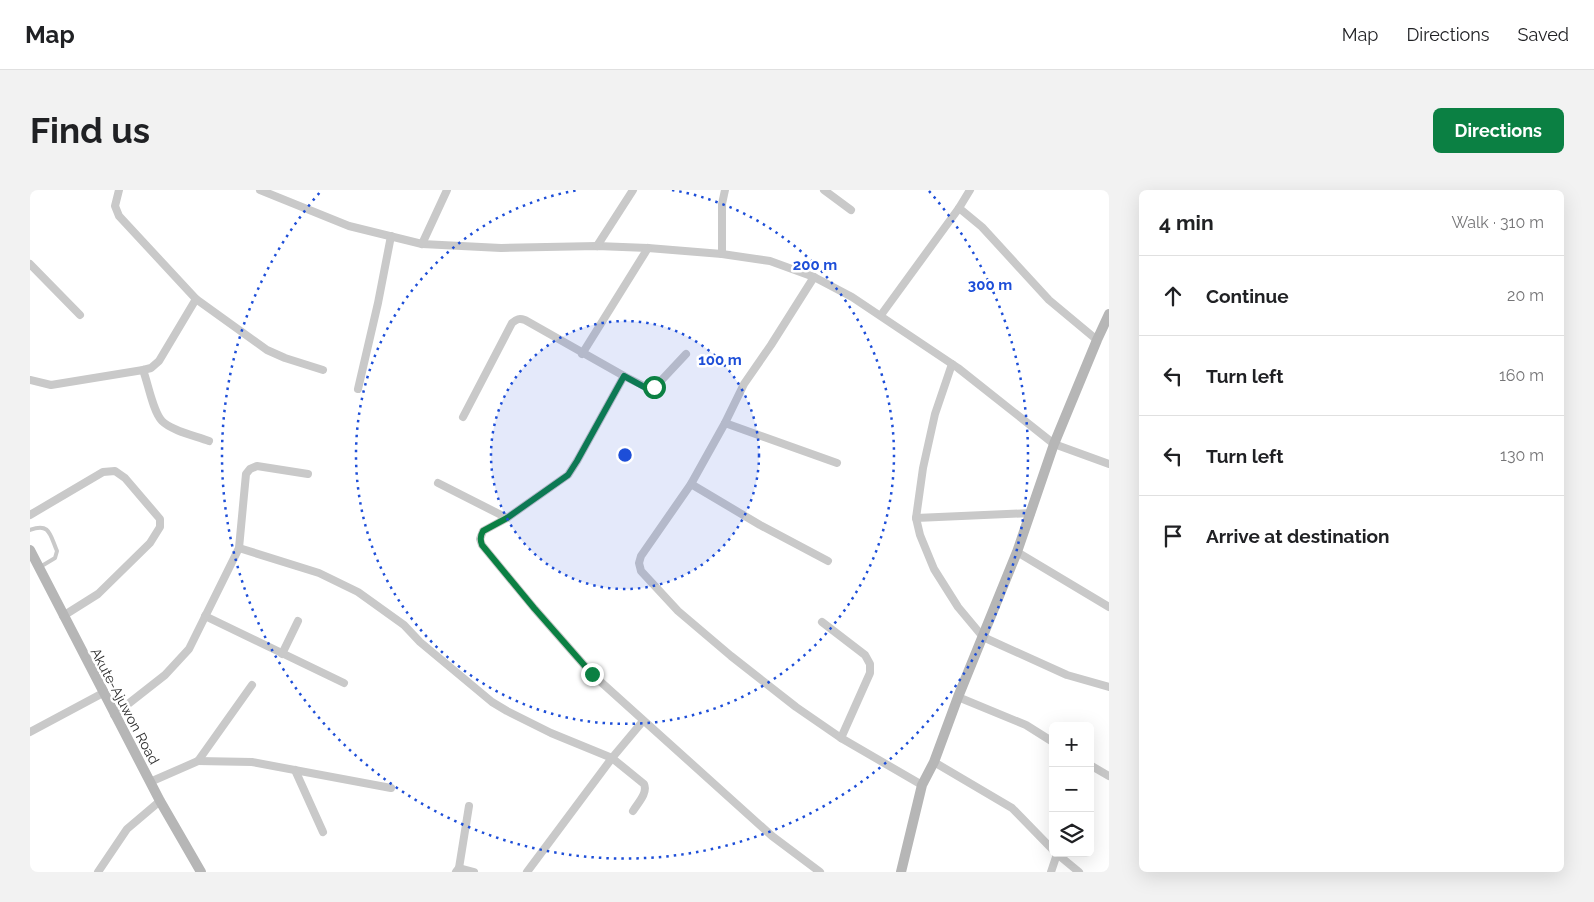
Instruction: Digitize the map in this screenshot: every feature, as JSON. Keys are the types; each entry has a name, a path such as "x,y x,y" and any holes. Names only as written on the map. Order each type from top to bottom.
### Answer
{"street":[{"path":"119,190 115,206 119,216 196,299 267,350 284,358 323,370"},
{"path":"260,190 350,226 422,244 501,248 598,246 648,248 722,254 770,261 814,277 852,296 952,364 1054,444 1109,464"},
{"path":"422,244 446,190"},
{"path":"598,246 632,190"},
{"path":"722,254 722,204 725,190"},
{"path":"824,190 851,210"},
{"path":"881,314 959,208 970,190"},
{"path":"959,208 982,227 1049,300 1097,340"},
{"path":"358,389 391,236"},
{"path":"582,354 648,248"},
{"path":"30,264 80,315"},
{"path":"814,277 744,384 691,484 641,556 639,563 641,571 678,611 796,707 842,738 922,785"},
{"path":"30,380 51,385 151,368 159,361 196,299"},
{"path":"901,872 922,785 934,762 958,697 1017,552 1054,444 1109,314"},
{"path":"463,417 512,323 516,319 521,318 525,320 582,354 646,388 654,387 686,354"},
{"path":"952,364 935,414 923,468 916,518 920,534 934,569 958,607 983,637 1067,675 1109,687"},
{"path":"143,370 157,413 162,421 170,426 209,440"},
{"path":"624,376 568,475 507,518 483,531 480,539 482,545 592,674 772,836 820,872"},
{"path":"725,423 838,463"},
{"path":"114,715 166,675 189,650 239,548 246,474 250,469 257,466 308,474"},
{"path":"30,515 103,472 114,471 125,478 160,519 160,527 150,543 98,594 63,616"},
{"path":"438,483 507,518"},
{"path":"691,484 760,525 828,561"},
{"path":"916,518 1031,513"},
{"path":"239,548 319,573 358,592 404,625 420,642 492,702 551,733 612,758 644,784 646,788 633,810"},
{"path":"1017,552 1109,608"},
{"name":"Akute-Ajuwon Road","path":"33,559 198,871"},
{"path":"205,616 344,683"},
{"path":"282,654 298,621"},
{"path":"822,622 865,656 870,664 870,673 842,738"},
{"path":"198,761 252,685"},
{"path":"30,732 103,693"},
{"path":"958,697 1026,725 1049,739"},
{"path":"527,872 612,758 643,721"},
{"path":"150,782 198,761 252,762 391,788"},
{"path":"934,762 1012,808 1049,846"},
{"path":"1093,767 1109,776"},
{"path":"295,770 323,832"},
{"path":"98,872 127,829 160,801"},
{"path":"469,806 457,870 474,872"},
{"path":"1051,872 1054,857"},
{"path":"1061,857 1079,872"}],"lane":[{"path":"30,530 39,526 44,527 58,551 55,558 33,559"}],"route":[{"path":"592,674 482,545 481,534 568,475 624,376 646,388 654,387"}]}
